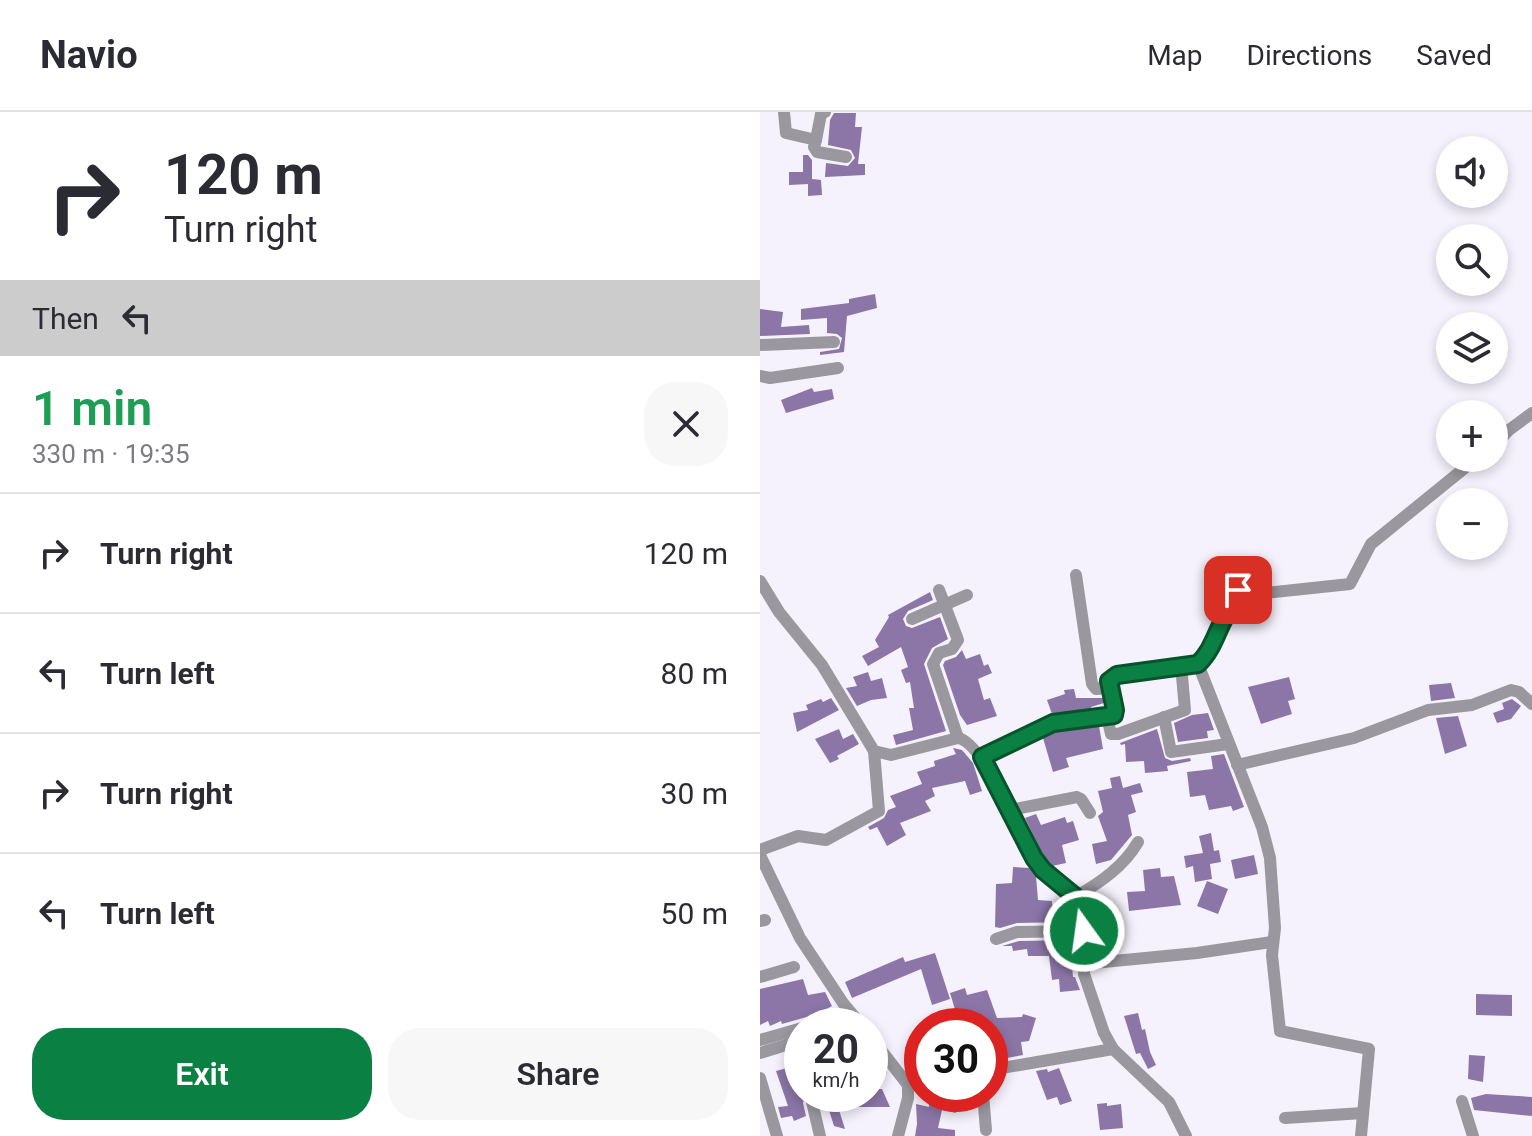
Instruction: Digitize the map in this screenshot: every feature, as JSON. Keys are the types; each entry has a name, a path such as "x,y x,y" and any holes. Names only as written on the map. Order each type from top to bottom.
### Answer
{"street":[{"path":"784,112 786,133 816,140"},
{"path":"825,112 821,114 814,147 817,152 846,157"},
{"path":"760,345 834,342"},
{"path":"760,376 770,378 838,368"},
{"path":"1508,431 1532,413"},
{"path":"982,757 1053,723 1114,715 1110,680 1117,675 1198,664 1213,647 1223,616 1239,599 1265,593 1350,584 1371,544 1460,472"},
{"path":"1076,575 1092,684 1096,689 1110,688"},
{"path":"1216,578 1233,584 1238,590 1239,599"},
{"path":"760,581 779,612 822,665 874,751 880,810 830,838 820,841 803,836 792,837 760,852 800,938 847,1008"},
{"path":"939,590 958,640 952,649 939,653 933,664 958,738"},
{"path":"912,619 967,595"},
{"path":"1198,664 1262,827 1270,858 1274,894 1272,942 1280,1031 1369,1049 1361,1136"},
{"path":"1107,717 1111,734 1118,734 1185,710 1181,665"},
{"path":"1237,765 1354,738 1428,710 1472,705 1511,690 1519,692 1532,704"},
{"path":"1164,717 1171,752 1228,744"},
{"path":"874,751 891,755 958,738 967,740 982,757 1043,870 1077,896 1084,907 1083,964 1086,984 1113,1049 1169,1102 1186,1136"},
{"path":"1010,810 1077,797 1090,813"},
{"path":"1077,896 1121,864 1138,842"},
{"path":"996,939 1017,932 1084,931"},
{"path":"1083,964 1272,942"},
{"path":"760,977 794,967"},
{"path":"760,1040 784,1033"},
{"path":"760,1053 784,1046"},
{"path":"1008,1067 1113,1049"},
{"path":"888,1059 904,1080"},
{"path":"760,1078 777,1136"},
{"path":"1462,1101 1473,1136"},
{"path":"814,1112 820,1136"},
{"path":"898,1136 904,1112"},
{"path":"984,1112 986,1130"},
{"path":"1285,1118 1363,1113"}],"building":[{"path":"834,113 856,113 855,127 862,127 858,164 865,164 865,175 825,177 826,163 848,166 855,158 851,150 828,145 830,120"},
{"path":"803,155 808,155 812,160 812,179 821,180 822,195 808,196 808,184 789,185 789,172 803,172"},
{"path":"875,294 877,308 847,316 844,352 820,355 820,352 839,349 842,338 827,333 827,318 801,320 801,309 849,303 849,299"},
{"path":"760,309 783,312 781,327 809,325 810,334 760,336"},
{"path":"812,388 814,392 832,389 834,399 786,413 781,400"},
{"path":"930,592 933,600 908,611 903,619 906,626 912,628 940,617 948,639 932,648 924,664 946,731 896,745 893,735 913,730 909,708 914,708 910,682 906,683 901,670 908,667 901,647 868,666 862,656 879,647 875,640 888,615"},
{"path":"962,650 966,659 980,654 984,666 988,664 992,673 978,679 984,700 990,698 997,716 967,725 960,715 943,665"},
{"path":"868,672 871,681 882,678 887,698 857,706 846,688 857,686 853,677"},
{"path":"1289,677 1295,699 1288,701 1292,714 1261,724 1248,687"},
{"path":"1451,683 1455,698 1431,701 1429,685"},
{"path":"1074,689 1076,698 1103,698 1104,703 1091,709 1052,714 1047,700 1065,694 1064,690"},
{"path":"831,698 839,710 797,732 793,713 808,710 806,705 821,699 823,702"},
{"path":"1512,699 1521,706 1511,719 1497,723 1493,713 1504,709 1502,703"},
{"path":"1208,713 1214,730 1207,731 1208,738 1178,742 1174,723 1192,715"},
{"path":"1458,716 1467,746 1445,754 1436,718"},
{"path":"1099,726 1103,749 1066,758 1069,767 1053,772 1043,738 1056,732"},
{"path":"839,729 843,739 853,734 859,744 830,763 815,739"},
{"path":"1157,729 1165,758 1172,761 1190,758 1191,761 1167,766 1168,771 1145,773 1144,761 1126,762 1125,744 1120,743"},
{"path":"953,748 962,750 973,763 982,791 970,795 965,781 932,788 935,796 925,801 931,811 900,823 906,835 887,846 877,827 870,830 868,827 896,807 890,796 922,784 917,772 935,766 934,761 956,754"},
{"path":"1224,754 1244,807 1233,811 1231,806 1209,810 1205,795 1190,797 1187,772 1213,769 1211,756"},
{"path":"1120,776 1123,788 1140,783 1143,792 1131,795 1136,812 1128,815 1132,835 1111,860 1096,864 1092,844 1107,841 1098,816 1103,812 1098,791 1112,788 1110,778"},
{"path":"1036,814 1041,825 1065,817 1067,823 1073,821 1079,840 1062,845 1066,863 1052,866 1042,853 1025,818"},
{"path":"1211,833 1214,851 1219,850 1221,862 1210,864 1212,879 1195,882 1193,866 1186,868 1184,856 1203,853 1199,836"},
{"path":"1254,855 1258,874 1235,879 1231,860"},
{"path":"1013,867 1030,868 1036,876 1038,900 1066,906 1064,918 1074,922 1017,923 995,927 996,884 1012,883"},
{"path":"1160,868 1161,877 1174,876 1181,905 1129,911 1127,892 1145,891 1143,870"},
{"path":"1207,881 1228,889 1218,914 1197,906"},
{"path":"1075,940 1075,955 1071,955 1073,977 1080,990 1060,992 1059,979 1052,980 1049,956 1028,956 1027,949 1013,951 1012,946 1002,946 1019,941"},
{"path":"935,953 950,999 932,1005 921,969 852,998 845,982 903,957 905,962"},
{"path":"803,979 808,995 825,992 832,1006 784,1008 784,1023 781,1021 770,1026 768,1021 760,1025 760,989"},
{"path":"965,988 967,995 987,990 993,1008 955,1008 950,993"},
{"path":"1476,994 1512,995 1512,1016 1476,1015"},
{"path":"1138,1013 1156,1065 1148,1069 1140,1053 1136,1054 1124,1016"},
{"path":"1023,1014 1036,1018 1029,1041 1021,1042 1023,1055 1008,1058 1008,1018 1022,1017"},
{"path":"1469,1055 1485,1056 1483,1082 1468,1079"},
{"path":"1059,1068 1072,1101 1060,1105 1057,1097 1047,1100 1036,1071 1047,1069 1048,1072"},
{"path":"784,1069 784,1094 776,1071"},
{"path":"1486,1094 1532,1097 1532,1116 1474,1110 1471,1098"},
{"path":"1107,1103 1107,1106 1121,1104 1123,1128 1100,1130 1097,1104"},
{"path":"784,1106 784,1112 805,1112 806,1116 794,1121 792,1116 781,1118 778,1107"},
{"path":"830,1112 840,1112 845,1129 834,1126"},
{"path":"916,1112 942,1112 938,1128 955,1130 955,1136 915,1136"}],"route":[{"path":"1084,931 1083,903 1043,870 1034,858 982,757 1053,723 1114,715 1109,681 1112,677 1198,664 1213,647 1228,608 1239,599 1238,590"}]}
